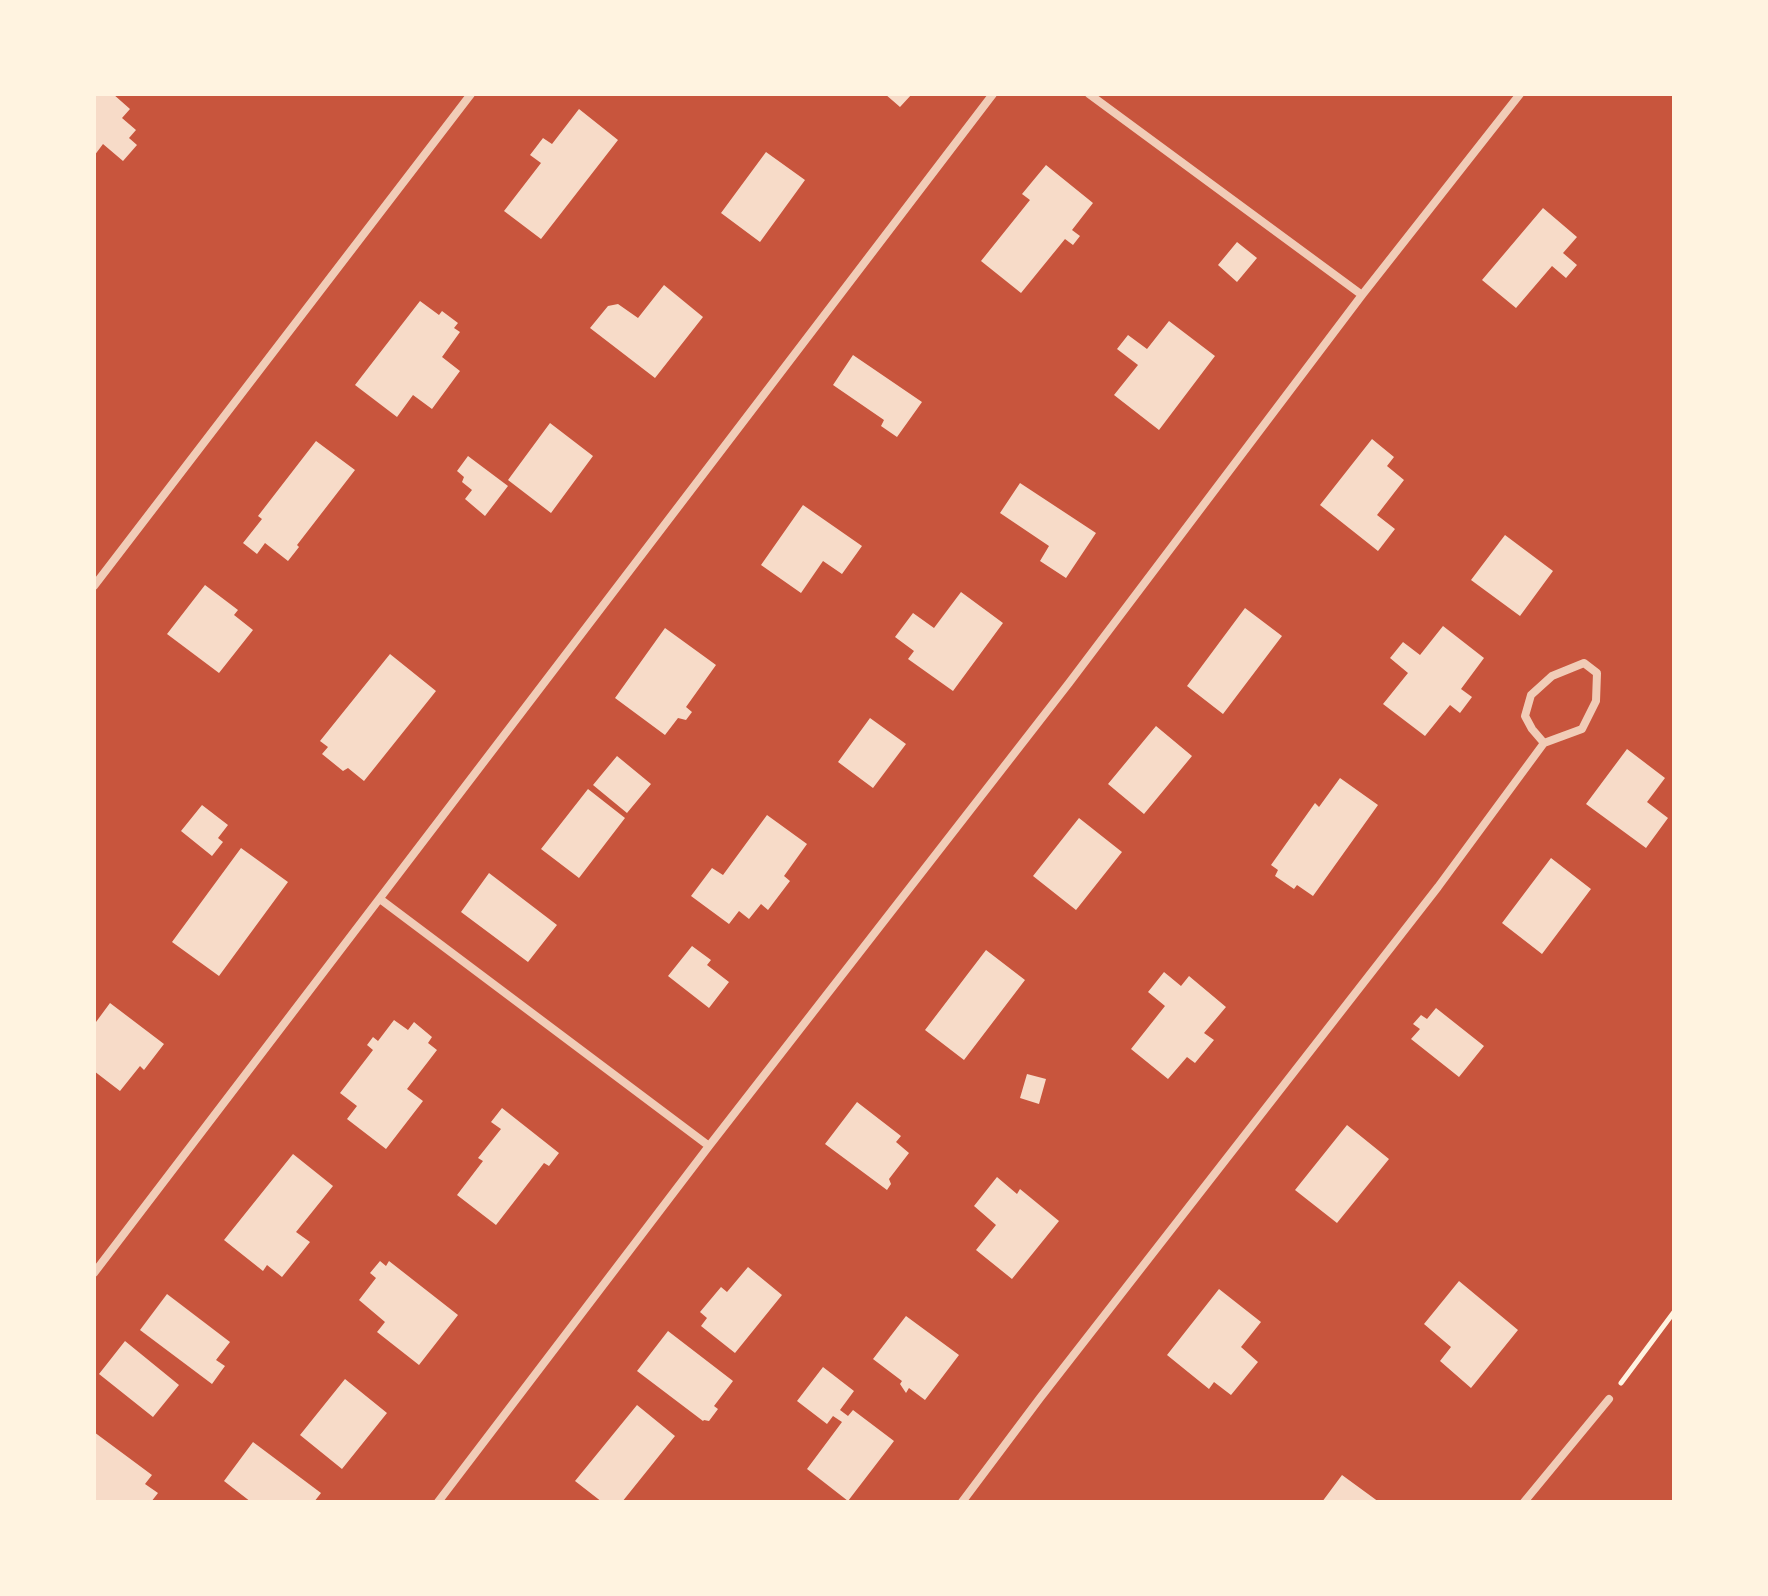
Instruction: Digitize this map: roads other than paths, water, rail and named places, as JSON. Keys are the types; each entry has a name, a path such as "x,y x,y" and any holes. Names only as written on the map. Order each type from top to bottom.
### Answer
{"street":[{"path":"94,586 471,94"},
{"path":"94,1273 993,94"},
{"path":"1089,94 1362,295"},
{"path":"438,1502 709,1146 1069,683 1362,295 1520,94"},
{"path":"962,1502 1428,899 1544,743 1582,729 1596,701 1597,673 1584,663 1552,676 1531,695 1525,716 1544,743"},
{"path":"380,899 709,1146"},
{"path":"1524,1502 1609,1399"}]}
